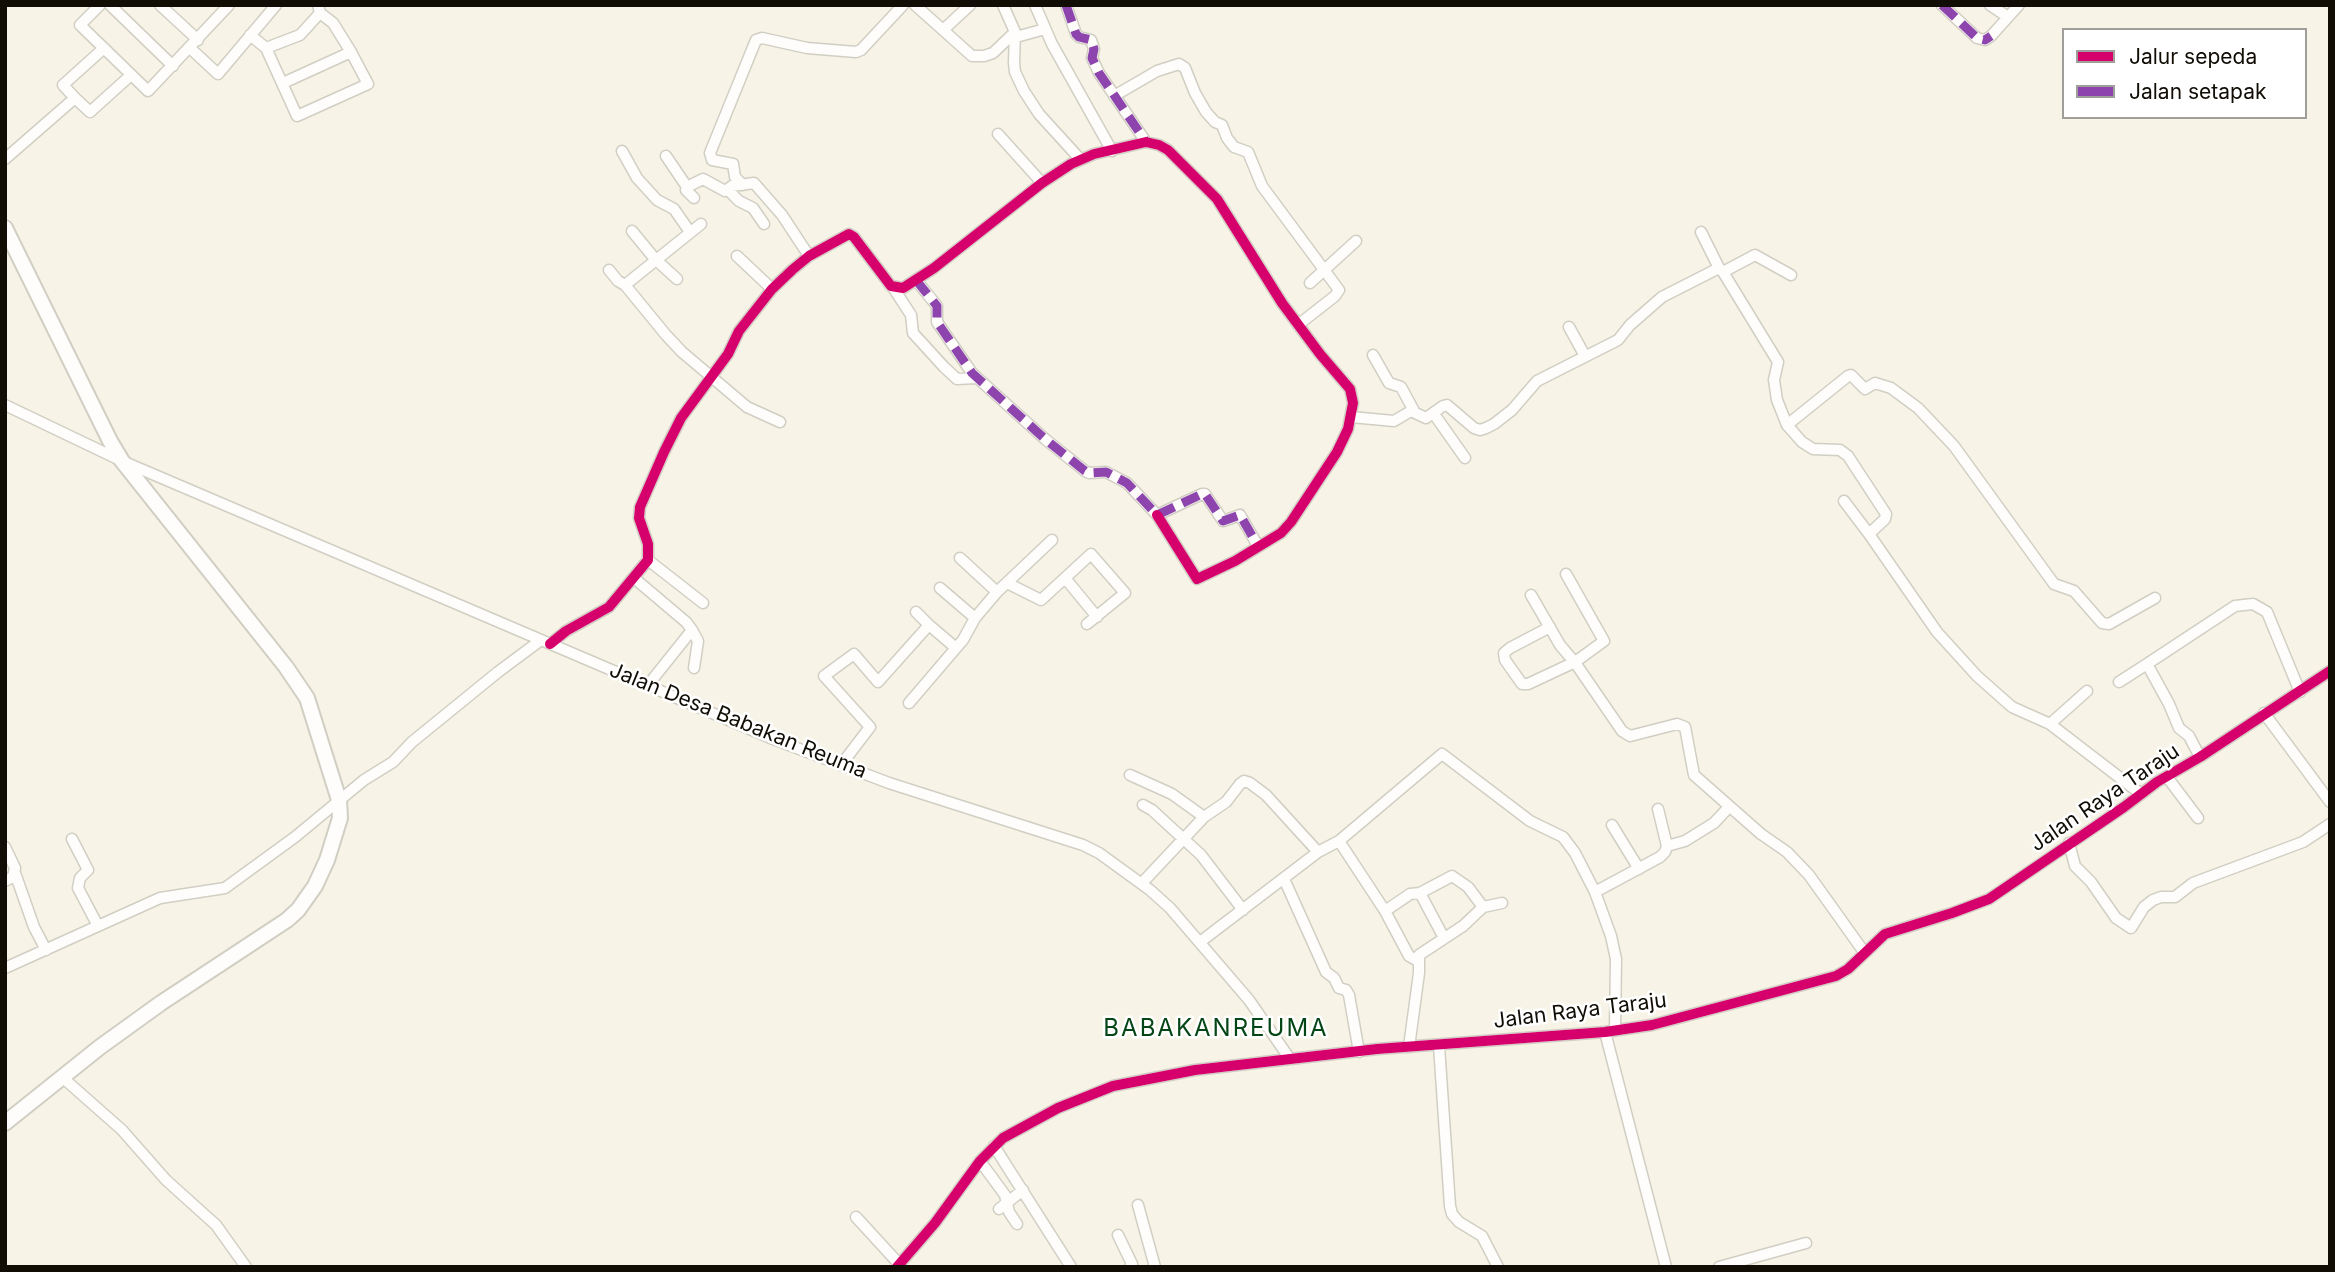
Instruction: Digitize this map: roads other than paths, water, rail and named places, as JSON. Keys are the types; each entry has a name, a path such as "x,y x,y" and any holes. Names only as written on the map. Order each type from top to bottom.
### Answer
{"main road":[{"path":"5,228 110,442 286,667 307,698 339,800 340,818 327,860 315,886 298,909 275,929 161,1003 5,1123"}],"street":[{"path":"100,5 80,24 148,92 226,6"},
{"path":"110,5 173,66"},
{"path":"160,5 218,74 276,5"},
{"path":"743,185 735,177 733,164 712,160 710,153 756,40 762,38 807,48 856,52 863,48 903,5"},
{"path":"915,5 965,51 976,57 993,53 1015,34 1045,29"},
{"path":"943,30 970,5"},
{"path":"1003,5 1015,34 1015,72 1039,114 1080,159"},
{"path":"1035,5 1045,29 1112,151"},
{"path":"1066,5 1076,34 1091,40 1094,49 1092,58 1099,73 1146,142"},
{"path":"1942,5 1951,16 1981,40 1991,36 2019,5"},
{"path":"1990,5 2008,17"},
{"path":"250,35 266,48 297,116 368,84 333,23 319,9 300,35 266,48"},
{"path":"104,48 64,85 75,99 90,112 131,75"},
{"path":"283,83 351,52"},
{"path":"1114,96 1157,71 1179,64 1185,68 1206,112 1222,125 1234,148 1248,152 1262,186 1338,292 1298,325"},
{"path":"5,159 75,99"},
{"path":"998,134 1042,183"},
{"path":"891,286 903,288 916,280 1042,183 1080,159 1127,145 1146,142 1159,145 1168,150 1217,199 1298,325 1350,389 1353,403 1349,429 1332,461 1281,533 1235,561 1197,579 1157,515 1127,483 1106,472 1085,471 976,377 944,334 936,319 939,311 937,306 916,280"},
{"path":"622,151 637,178 657,200 674,209 690,232"},
{"path":"666,156 687,187 686,190 694,198"},
{"path":"687,187 703,179 721,190 754,183 767,196 809,256"},
{"path":"728,190 739,201 753,208 764,224"},
{"path":"625,285 701,223"},
{"path":"632,231 655,259 677,279"},
{"path":"1701,232 1721,270 1778,362 1774,380 1777,400 1787,425 1802,442 1813,449 1840,450 1848,456 1886,514 1885,519 1870,534"},
{"path":"5,968 160,898 225,888 399,756 498,672 609,607 648,560 648,544 639,518 640,507 681,418 728,354 739,331 772,289 809,256 849,234 854,237 911,315 913,333 957,379 976,377"},
{"path":"1310,283 1356,241"},
{"path":"1373,355 1389,383 1401,387 1414,411 1426,418 1443,406 1450,406 1474,428 1486,428 1512,410 1537,381 1618,340 1630,325 1662,297 1755,255 1791,275"},
{"path":"737,256 772,289"},
{"path":"609,270 671,340 711,376 747,407 780,422"},
{"path":"1569,327 1585,356"},
{"path":"1787,425 1848,376 1851,375 1865,389 1875,383 1891,388 1918,408 1954,446 2054,584 2074,591 2102,623 2109,624 2155,598"},
{"name":"Jalan Desa Babakan Reuma","path":"5,405 122,460 841,765 1083,845 1112,860 1170,908 1249,1000 1290,1059"},
{"path":"1351,416 1394,421 1414,411"},
{"path":"1434,414 1465,458"},
{"path":"1157,515 1205,494 1223,521 1239,515 1258,546"},
{"path":"1844,501 1937,632 1977,676 2012,707 2050,724 2141,794"},
{"path":"909,703 963,640 975,618 997,592 1052,540"},
{"path":"1007,583 1041,600 1091,554 1125,593 1087,624"},
{"path":"960,558 997,592"},
{"path":"648,560 703,603"},
{"path":"1550,627 1506,650 1505,660 1522,684 1528,684 1575,662 1605,639 1566,574"},
{"path":"634,578 687,622 698,641 694,668"},
{"path":"1065,578 1097,617"},
{"path":"940,588 975,618"},
{"path":"1531,596 1560,645 1626,735 1677,724 1685,727 1694,775 1729,807 1787,852 1809,875 1833,905 1864,953"},
{"path":"2119,682 2235,606 2253,604 2267,612 2300,692"},
{"path":"916,612 956,648"},
{"path":"841,765 870,727 824,676 853,654 878,682 929,625"},
{"path":"648,685 692,630"},
{"path":"2147,664 2179,728 2189,736 2200,757"},
{"name":"Jalan Raya Taraju","path":"899,1266 935,1223 980,1161 1003,1138 1058,1108 1123,1083 1195,1070 1290,1059 1652,1025 1836,976 1885,933 1941,917 1989,899 2141,794 2330,671"},
{"path":"2050,724 2087,691"},
{"path":"2264,713 2330,802"},
{"path":"1200,942 1318,852 1339,841 1442,754 1530,821 1563,837 1575,853 1595,892 1611,936 1616,959 1610,1031 1666,1267"},
{"path":"1130,775 1172,794 1204,817"},
{"path":"2167,777 2198,818"},
{"path":"1142,883 1204,817 1226,802 1244,781 1266,795 1318,852"},
{"path":"1143,805 1185,839 1213,868 1243,910"},
{"path":"1595,892 1660,857 1667,846 1685,841 1714,823 1729,807"},
{"path":"1658,808 1667,846"},
{"path":"2069,843 2076,866 2116,918 2131,928 2144,907 2153,900 2175,897 2193,883 2303,842 2330,824"},
{"path":"1612,825 1639,869"},
{"path":"72,839 88,870 80,878 78,888 98,926"},
{"path":"1339,841 1385,911 1409,956 1418,961"},
{"path":"5,847 15,868 34,927 46,950"},
{"path":"5,881 15,873"},
{"path":"1385,911 1410,894 1420,893 1452,876 1468,887 1483,906"},
{"path":"1284,879 1326,972 1334,978 1339,988 1346,990 1349,995 1359,1052"},
{"path":"1420,893 1444,939"},
{"path":"1409,1047 1419,955 1463,926 1483,906 1502,903"},
{"path":"1439,1046 1452,1214 1459,1222 1482,1236 1499,1267"},
{"path":"62,1077 122,1130 166,1180 216,1225 246,1267"},
{"path":"994,1146 1071,1267"},
{"path":"980,1161 996,1181 1003,1205 1017,1224"},
{"path":"1003,1205 1023,1190"},
{"path":"1138,1205 1155,1267"},
{"path":"856,1217 899,1266"},
{"path":"1118,1235 1132,1264 1130,1267"},
{"path":"1719,1267 1806,1243"}],"district":[{"name":"BABAKANREUMA","path":"1216,1029"}]}
